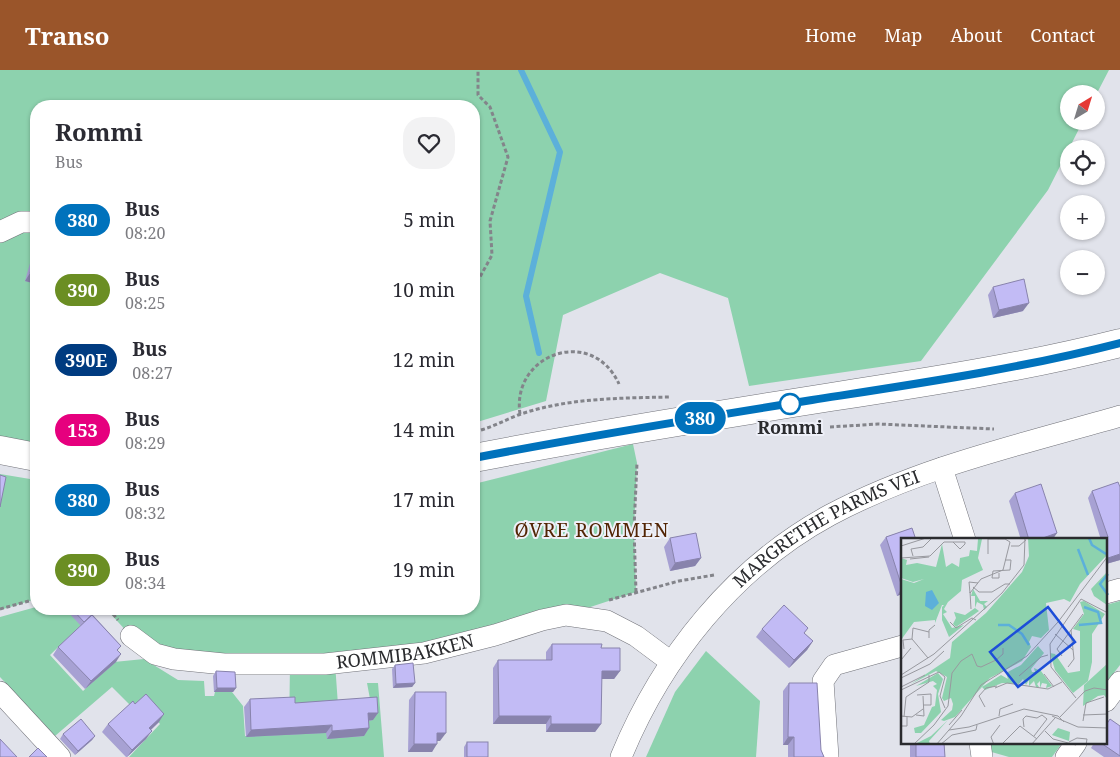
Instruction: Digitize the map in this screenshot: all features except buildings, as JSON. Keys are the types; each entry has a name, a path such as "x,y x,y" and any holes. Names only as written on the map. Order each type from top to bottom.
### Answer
{"highway":[{"path":"480,457 586,436 937,380 1054,358 1120,342"},
{"path":"0,450 30,456"}],"street":[{"path":"0,232 21,222 30,222"},
{"name":"MARGRETHE PARMS VEI","path":"621,757 644,705 671,662 725,597 770,555 799,534 830,515 875,494 942,468 1120,416"},
{"path":"942,468 963,538"},
{"name":"ROMMIBAKKEN","path":"131,636 155,654 174,659 224,664 325,664 424,653 542,620 566,616 607,621 636,636 671,662"},
{"path":"828,757 823,681 827,672 834,665 901,646"},
{"path":"1108,698 1120,682"},
{"path":"0,692 60,757"},
{"path":"980,744 982,757"},
{"path":"1066,757 1075,744"}],"path":[{"path":"478,70 478,94 490,108 508,157 490,221 492,255 480,277"},
{"path":"520,414 518,402 525,381 544,360 558,353 569,350 591,355 604,363 614,373 619,384"},
{"path":"830,427 878,424 981,427 1000,432"},
{"path":"636,463 634,528 636,592"},
{"path":"601,602 636,592 716,575"},
{"path":"0,609 30,601"}],"green space":[{"path":"0,70 1109,70 1101,85 1060,85 1060,130 1078,130 1073,140 1060,140 1060,166 1048,190 921,361 749,386 728,298 660,273 563,315 546,401 480,421 480,100 30,100 30,443 0,436"},
{"path":"633,444 637,463 634,528 636,592 566,615 335,663 338,705 328,732 329,738 364,736 363,721 370,699 367,683 378,683 384,757 129,757 160,724 141,703 134,709 112,687 55,736 0,677 0,617 30,609 30,615 73,615 81,625 50,655 83,691 114,662 144,659 178,680 204,681 205,696 214,696 215,692 232,692 243,706 245,736 289,734 290,664 224,664 131,636 112,615 480,615 480,482"},
{"path":"0,474 30,479 30,601 0,610"},
{"path":"1120,601 1120,665 1108,680 1108,604"},
{"path":"706,651 760,701 756,757 646,757 675,692"},
{"path":"988,744 1061,744 1052,757 1009,757 988,751"}],"waterway":[{"path":"521,70 560,152 526,296 539,353"}],"bus line":[{"name":"380","path":"480,457 586,436 937,380 1054,358 1120,343"}],"place":[{"name":"Rommi","path":"790,404"}],"district":[{"name":"ØVRE ROMMEN","path":"592,530"}]}
